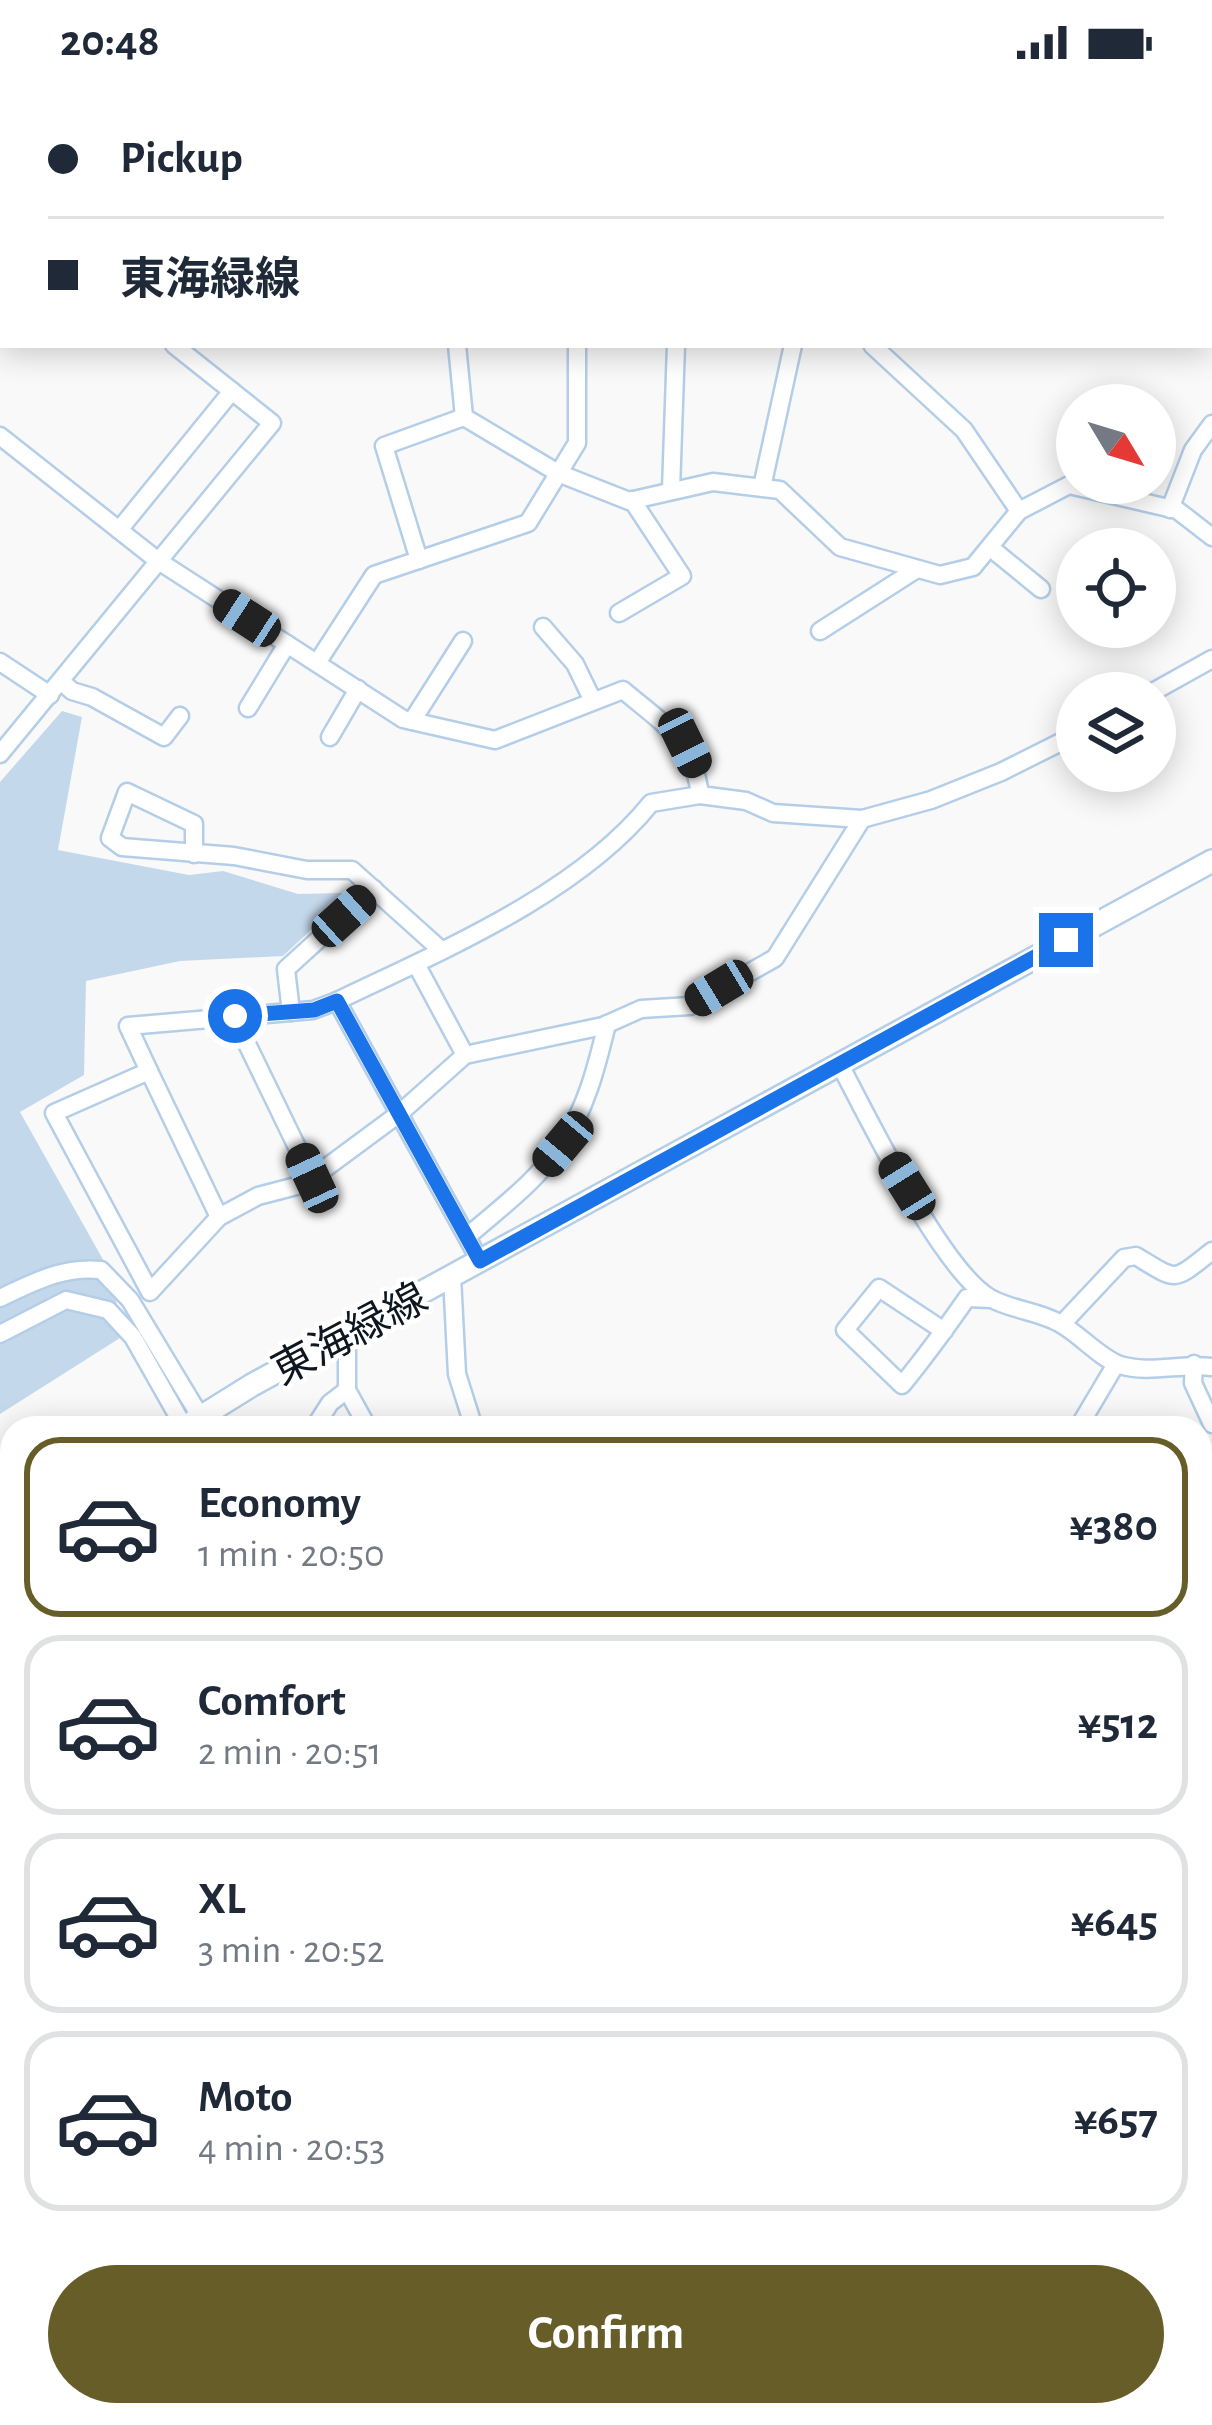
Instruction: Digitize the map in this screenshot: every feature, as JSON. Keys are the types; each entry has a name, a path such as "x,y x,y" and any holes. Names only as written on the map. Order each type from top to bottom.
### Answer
{"main road":[{"name":"東海緑線","path":"203,1416 1212,861"}],"street":[{"path":"0,754 272,423 178,348"},
{"path":"458,348 464,417"},
{"path":"317,663 374,575 528,523 577,443 578,348"},
{"path":"671,490 676,348"},
{"path":"762,487 792,348"},
{"path":"875,348 964,430 1019,512"},
{"path":"119,530 232,391"},
{"path":"464,417 559,473 632,500 713,482 780,490 840,547 940,575 973,567 1019,512 1069,485 1170,509 1212,537"},
{"path":"418,560 384,446 464,417"},
{"path":"1170,509 1192,450 1212,424"},
{"path":"0,436 157,560 412,721 495,740 623,690 685,743 696,767 700,795"},
{"path":"619,613 682,576 632,500"},
{"path":"992,549 1041,589"},
{"path":"820,631 917,569"},
{"path":"543,627 575,664 593,701"},
{"path":"412,721 463,641"},
{"path":"248,708 287,644"},
{"path":"1176,679 1212,659"},
{"path":"0,662 56,688 92,697 164,737 180,716"},
{"path":"330,737 358,689"},
{"path":"219,1217 128,1026 314,1010 337,1001 416,964 550,890 632,827 651,802 700,795 746,801 773,813 862,819 949,793 1056,744"},
{"path":"194,854 194,824 127,792 110,838 122,848 194,854 234,856 307,870 352,869 441,950"},
{"path":"149,1071 54,1114 151,1292 219,1217 258,1196 304,1184 400,1113 465,1055 608,1024 641,1009 690,1006 776,958 862,819"},
{"path":"291,1012 286,969 374,889"},
{"path":"416,964 465,1055"},
{"path":"337,1001 480,1261"},
{"path":"235,1016 312,1178"},
{"path":"468,1236 528,1185 563,1144 593,1080 608,1024"},
{"path":"841,1065 887,1155 964,1279 992,1299 1062,1324 1116,1364 1203,1366"},
{"path":"1062,1324 1124,1258 1136,1256 1170,1277 1180,1276 1212,1251"},
{"path":"0,1298 54,1273 77,1267 100,1270 130,1300 185,1416"},
{"path":"452,1277 457,1374 470,1416"},
{"path":"944,1330 879,1288 845,1330 902,1384 944,1330 967,1298 992,1299"},
{"path":"0,1334 66,1300 108,1310 133,1337 184,1416"},
{"path":"346,1334 346,1390 361,1416"},
{"path":"1085,1416 1116,1364"},
{"path":"1203,1366 1193,1384 1208,1416"},
{"path":"322,1416 346,1390"}],"shaded area":[{"path":"62,711 82,717 58,850 189,875 223,871 298,894 344,893 340,903 283,956 180,961 86,981 84,1075 20,1112 114,1279 120,1338 0,1414 0,782"}],"route":[{"path":"235,1016 314,1010 337,1001 480,1261 1066,940"}]}
